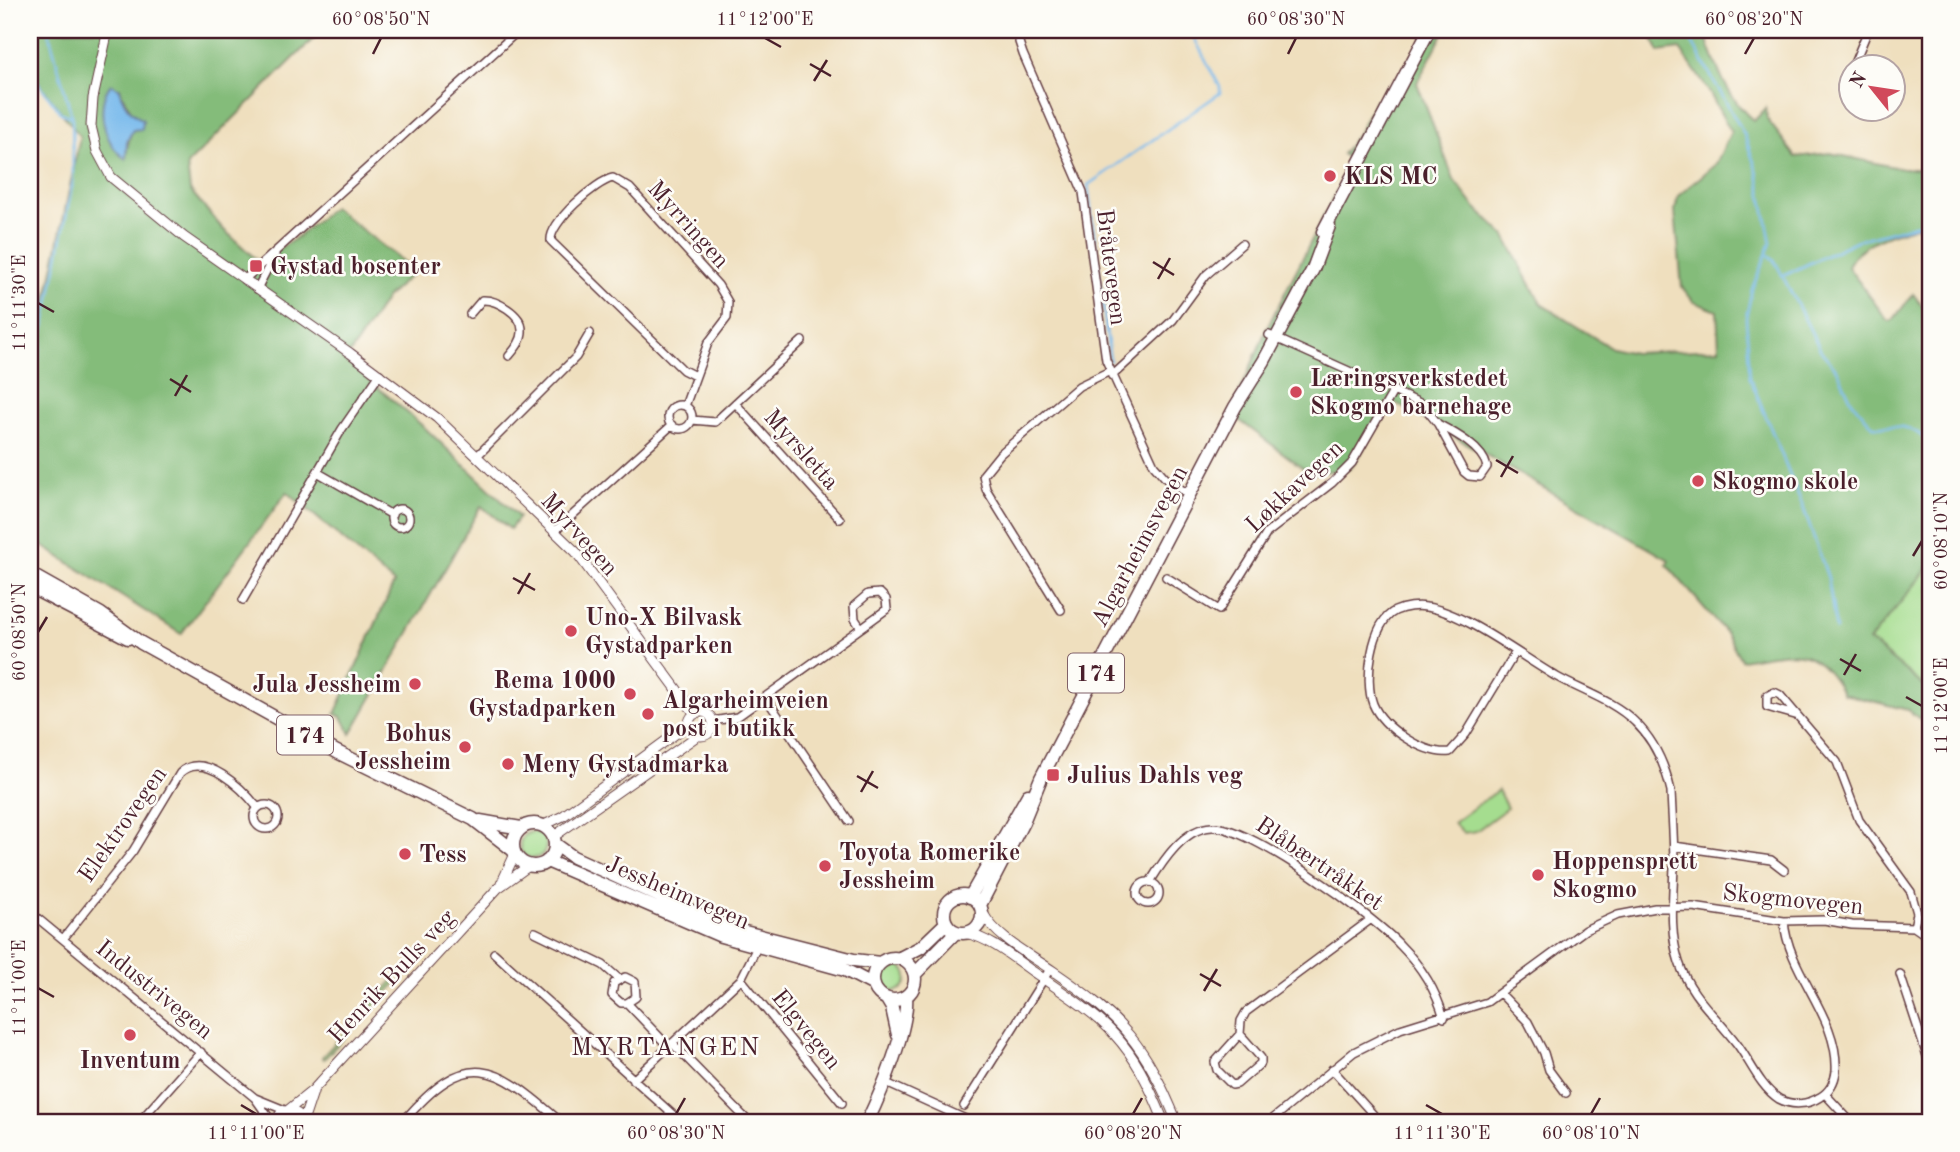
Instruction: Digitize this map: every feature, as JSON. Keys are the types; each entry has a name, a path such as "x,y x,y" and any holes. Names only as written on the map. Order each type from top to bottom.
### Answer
{"main road":[{"name":"Algarheimsvegen","path":"978,905 1023,822 1041,778 1189,494 1273,337 1313,269 1329,226 1429,30"},
{"name":"174","path":"30,573 101,614 141,643 337,752 473,819 530,865"},
{"name":"174","path":"30,587 119,635 141,643"},
{"name":"174","path":"473,819 521,828 531,824 542,826 554,840"},
{"path":"514,852 514,838 521,828"},
{"path":"530,865 547,861 554,840"},
{"name":"Jessheimvegen","path":"554,840 573,857 729,928 854,960 880,963"},
{"name":"Jessheimvegen","path":"547,861 696,926 757,947 845,970 874,985"},
{"name":"174","path":"880,963 889,958 900,958 956,930 979,926 978,905 962,895 950,900 944,911 956,930"},
{"name":"174","path":"906,996 915,984 915,974 956,930"},
{"path":"900,958 909,964 915,974"},
{"path":"880,963 874,973 874,985 892,1008 899,1039"},
{"path":"859,1122 883,1082 905,1020 906,996 886,998"},
{"path":"867,1122 874,1100"}],"street":[{"name":"Myrvegen","path":"108,30 91,116 97,151 111,177 184,237 426,409 584,562 695,714"},
{"path":"244,280 519,30"},
{"name":"Bråtevegen","path":"1020,30 1019,42 1023,54 1083,192 1102,342 1111,374 1154,465 1168,482 1189,494"},
{"path":"1859,52 1868,30"},
{"name":"Myrringen","path":"685,406 708,343 727,318 728,302 718,285 630,188 613,178 601,182 556,222 551,241 683,370 695,376"},
{"path":"1061,610 986,489 983,475 1000,454 1079,386 1111,374 1173,320 1206,275 1242,244"},
{"path":"257,289 275,253"},
{"path":"470,314 482,300 490,300 514,315 521,325 522,333 509,356"},
{"path":"477,456 576,356 590,332"},
{"path":"1273,337 1299,351 1422,404 1438,424 1464,471 1469,476 1480,478 1487,467 1483,457 1460,437 1438,424"},
{"name":"Myrsletta","path":"692,420 711,423 736,404 802,341"},
{"path":"243,600 354,410 380,374"},
{"name":"Løkkavegen","path":"1166,577 1219,610 1267,533 1332,483 1352,463 1394,390"},
{"name":"Myrsletta","path":"736,404 840,519"},
{"path":"685,406 691,413 692,420 683,428 672,425 668,418 670,410 685,406"},
{"path":"555,531 672,425"},
{"path":"317,472 392,515"},
{"path":"713,721 737,717 766,698 887,609 886,599 880,593 868,594 854,606 855,619 861,628"},
{"path":"1515,653 1466,734 1450,752 1428,750 1407,738 1390,725 1373,704 1371,692 1375,636 1386,617 1403,608 1427,607 1447,614 1622,712 1645,732 1667,774 1674,846 1673,906 1679,962 1690,987 1740,1047 1765,1086 1778,1098 1795,1104 1810,1102 1825,1094 1835,1076 1833,1046 1819,1010 1790,955 1784,921"},
{"path":"766,698 849,821"},
{"path":"542,826 563,816 689,724 695,714 706,713 713,721"},
{"name":"Skogmovegen","path":"1269,1122 1332,1069 1375,1040 1501,994 1567,942 1605,919 1643,909 1673,906 1784,921 1824,920 1852,925 1914,927 1917,913 1911,892 1859,820 1837,762 1795,715"},
{"path":"554,840 697,736 708,735 713,721"},
{"path":"689,724 697,736"},
{"name":"Elektrovegen","path":"62,939 133,851 180,773 189,766 200,765 225,778 258,808"},
{"name":"Blåbærtråkket","path":"1150,882 1174,849 1191,835 1209,827 1240,833 1276,853 1400,944 1430,984 1444,1017"},
{"path":"1674,846 1771,860 1784,870"},
{"name":"Henrik Bulls veg","path":"498,888 514,852"},
{"name":"Henrik Bulls veg","path":"274,1122 281,1113 313,1090 498,888 530,865"},
{"path":"978,905 993,928 1097,1002 1126,1029 1152,1064 1177,1122"},
{"name":"Industrivegen","path":"30,912 255,1098 274,1122"},
{"path":"1240,1034 1261,1058 1261,1063 1237,1084 1232,1085 1217,1070 1216,1062 1240,1034 1241,1021 1258,1000 1327,954 1370,920"},
{"path":"1914,927 1930,938"},
{"path":"956,930 986,940 1090,1010 1118,1035 1142,1069 1164,1122"},
{"path":"535,932 610,969 619,979"},
{"path":"634,1080 741,979 757,947"},
{"path":"494,953 681,1122"},
{"path":"964,1106 1050,969"},
{"path":"1900,974 1930,1065"},
{"path":"630,978 638,988 636,997 627,1003 621,1003 612,995 614,983 619,979 630,978"},
{"name":"Elgvegen","path":"741,979 842,1102"},
{"path":"1501,994 1528,1022 1545,1053 1549,1070 1566,1093"},
{"path":"627,1003 749,1122"},
{"path":"139,1122 201,1052"},
{"path":"1332,1069 1380,1122"},
{"path":"403,1122 442,1083 461,1073 478,1071 496,1074 515,1083 561,1122"},
{"path":"883,1082 972,1122"},
{"name":"Henrik Bulls veg","path":"303,1122 313,1090"},
{"path":"1825,1094 1851,1122"},
{"name":"Industrivegen","path":"255,1098 287,1111"},
{"name":"Henrik Bulls veg","path":"287,1111 299,1115 303,1122"}],"green space":[{"path":"30,30 322,30 187,165 190,190 222,228 258,261 295,239 333,207 415,271 387,297 346,360 425,428 519,517 510,529 481,506 351,734 342,717 335,714 394,583 287,492 181,634 30,538 30,381 80,137 30,71","holes":["120,88 133,118 126,158 109,134 104,118 108,89"]},
{"path":"1428,30 1445,30 1417,83 1454,180 1474,206 1505,236 1541,304 1611,348 1634,353 1719,349 1717,311 1694,302 1682,287 1675,211 1678,196 1716,164 1731,132 1708,90 1680,49 1659,52 1648,30 1704,30 1717,67 1736,102 1754,121 1766,108 1767,119 1796,157 1830,153 1903,169 1930,169 1930,223 1895,232 1871,243 1853,258 1848,267 1888,321 1893,320 1913,294 1930,316 1930,569 1928,568 1869,641 1930,691 1930,727 1908,710 1843,694 1822,665 1801,654 1775,654 1741,660 1727,634 1667,565 1669,560 1394,402 1351,468 1311,474 1231,414 1267,328 1352,161 1342,154 1359,132 1375,101 1385,110"},
{"path":"1928,568 1930,569 1930,691 1869,641"},
{"path":"1498,790 1507,808 1476,831 1464,833 1453,823"},
{"path":"533,832 542,836 546,845 542,854 533,858 524,854 520,845 524,836"},
{"path":"894,965 903,969 907,978 903,987 894,991 885,987 881,978 885,969"},
{"path":"394,980 397,982 324,1059 322,1057"}],"water":[{"path":"111,84 120,89 127,107 143,120 142,129 133,130 127,141 126,159 112,145 102,114 106,93"}],"waterway":[{"path":"30,400 73,181 72,117 48,30"},
{"path":"1110,361 1088,185 1220,93 1220,87 1190,30"},
{"path":"1685,30 1744,134 1758,174 1771,243 1752,289 1746,318 1750,378 1802,504 1828,578 1836,630"},
{"path":"30,72 61,113 72,117"},
{"path":"1783,276 1858,240 1930,221"},
{"path":"1768,255 1776,263 1821,351 1838,371 1851,400 1873,426 1910,429 1930,443"}],"place":[{"name":"KLS MC","path":"1330,176"},
{"name":"Gystad bosenter","path":"256,266"},
{"name":"Læringsverkstedet Skogmo barnehage","path":"1296,392"},
{"name":"Skogmo skole","path":"1698,481"},
{"name":"Uno-X Bilvask Gystadparken","path":"571,631"},
{"name":"Jula Jessheim","path":"415,684"},
{"name":"Rema 1000 Gystadparken","path":"630,694"},
{"name":"Algarheimveien post i butikk","path":"648,714"},
{"name":"Bohus Jessheim","path":"465,747"},
{"name":"Meny Gystadmarka","path":"508,764"},
{"name":"Julius Dahls veg","path":"1053,775"},
{"name":"Tess","path":"405,854"},
{"name":"Toyota Romerike Jessheim","path":"825,866"},
{"name":"Hoppensprett Skogmo","path":"1538,875"},
{"name":"Inventum","path":"130,1035"}],"district":[{"name":"MYRTANGEN","path":"666,1046"}]}
